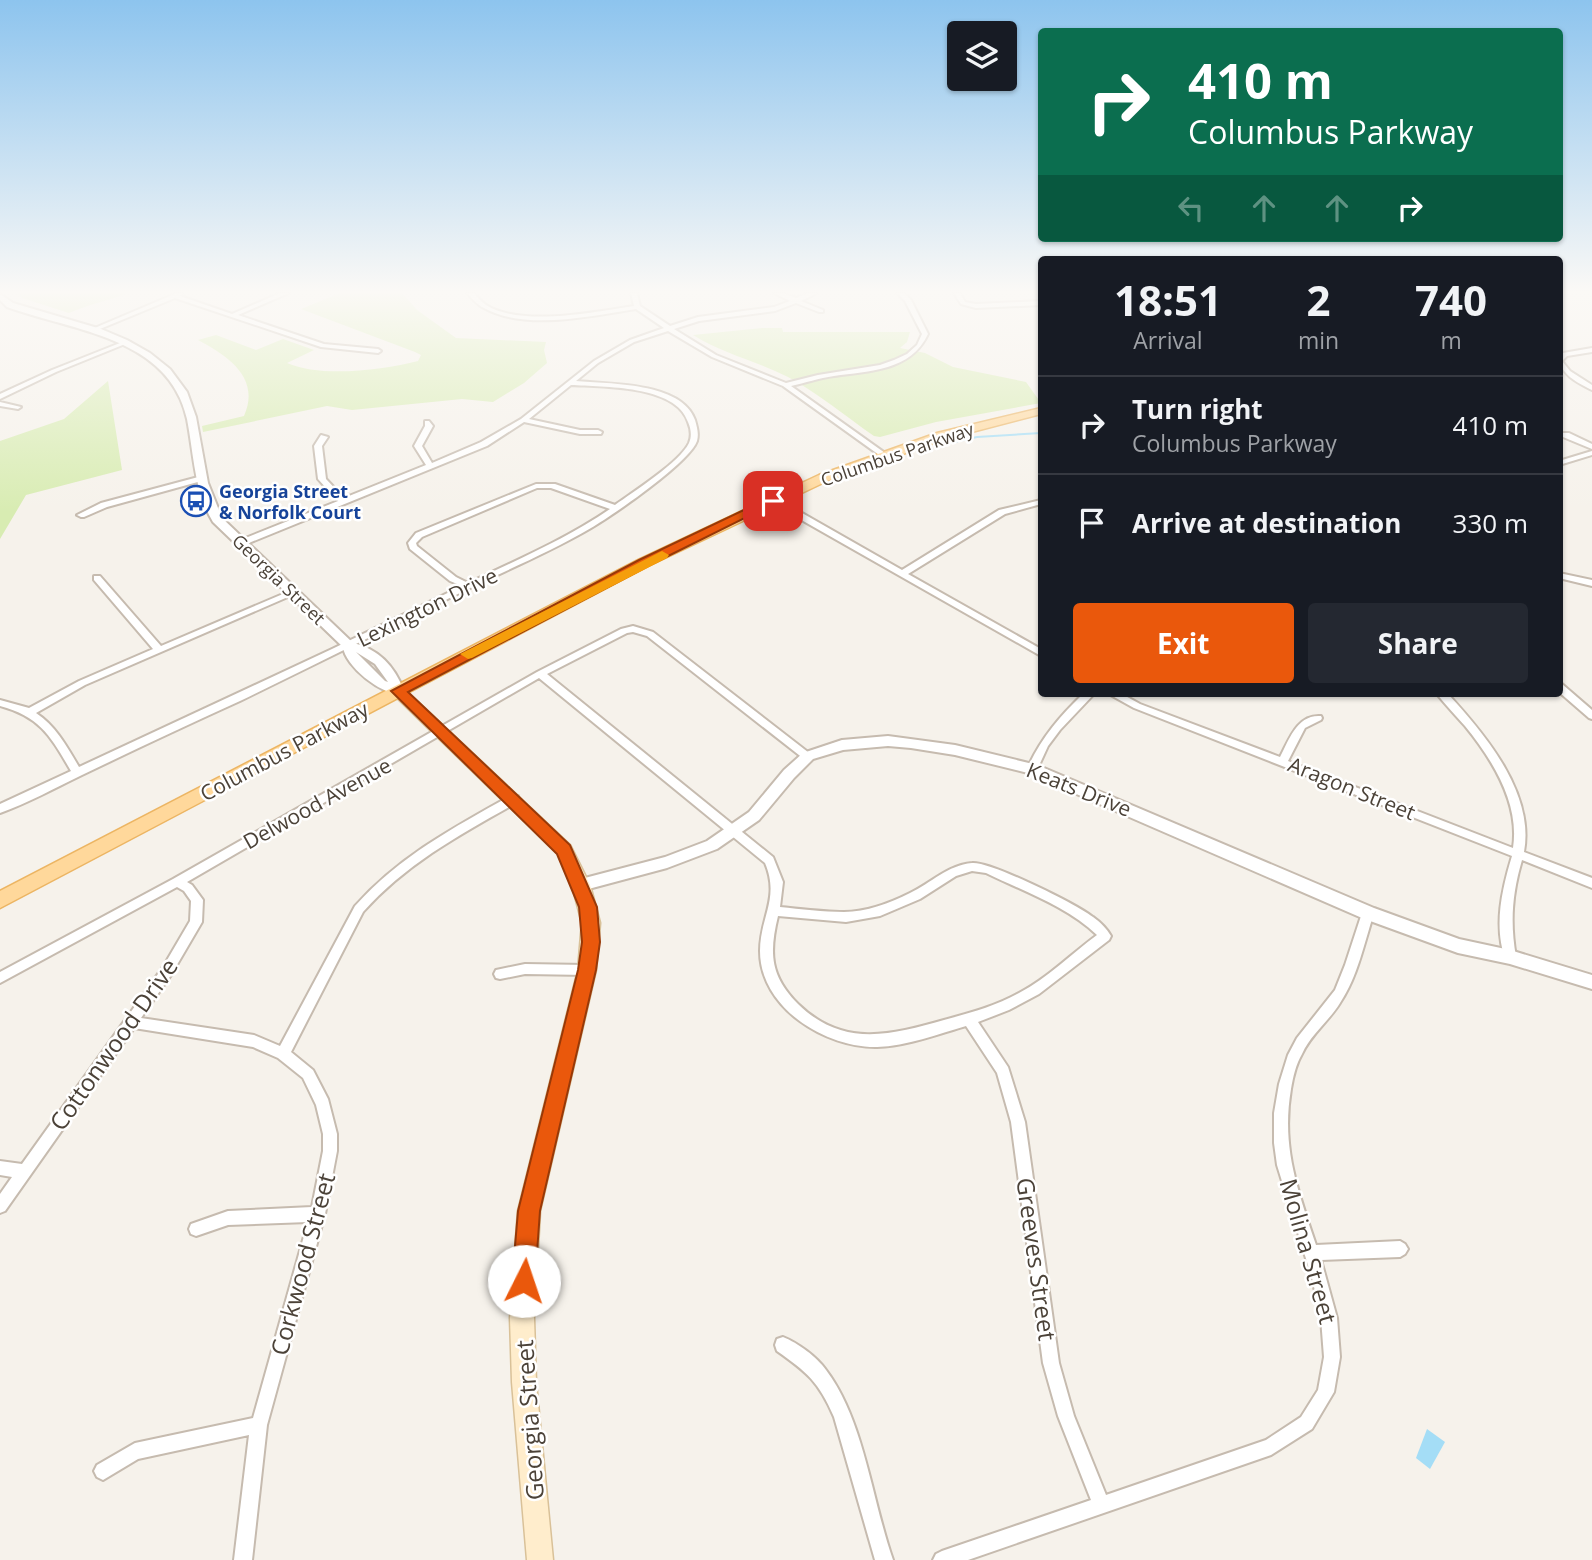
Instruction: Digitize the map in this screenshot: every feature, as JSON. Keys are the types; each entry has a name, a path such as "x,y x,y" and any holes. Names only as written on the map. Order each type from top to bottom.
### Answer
{"main road":[{"name":"Columbus Parkway","path":"0,900 768,498 823,478 882,450 1038,411"},
{"name":"Georgia Street","path":"398,691 514,799 564,850 581,885 591,923 587,970 529,1211 522,1318 524,1382 540,1560"}],"street":[{"path":"0,397 67,366"},
{"name":"Georgia Street","path":"159,366 183,389 191,412 202,478 217,520 349,646 349,655 380,684 398,691"},
{"path":"241,543 484,444 523,420 593,366"},
{"path":"749,366 790,383 882,450"},
{"path":"790,383 867,366"},
{"path":"790,383 882,366"},
{"path":"1563,366 1592,388"},
{"name":"Lexington Drive","path":"0,809 349,646 580,530 615,508 687,451 694,436 691,415 677,402 652,392 569,383"},
{"path":"0,404 19,407"},
{"path":"523,420 580,432 598,432"},
{"path":"427,422 429,426 418,446 430,467"},
{"path":"1566,435 1592,447"},
{"path":"324,437 318,446 322,479 342,501"},
{"path":"1563,462 1592,453"},
{"path":"81,515 104,505 202,478"},
{"path":"469,586 453,579 413,547 412,543 419,535 536,486 552,486 615,508"},
{"path":"768,498 1038,651"},
{"path":"902,574 1002,512 1038,505"},
{"path":"1563,576 1592,583"},
{"path":"97,578 158,649"},
{"path":"30,712 82,682 293,593"},
{"name":"Delwood Avenue","path":"0,978 177,882 540,674 606,638 633,629 650,634 808,756"},
{"path":"540,674 769,860 777,883 766,930 765,951 769,972 778,988 808,1022 849,1038 872,1041 900,1038 987,1014 1026,996 1105,936 1090,921 1071,909 988,869 972,867 952,873 916,896 880,911 846,917 772,911"},
{"path":"1563,690 1592,716"},
{"path":"1032,769 1043,741 1086,697"},
{"name":"Aragon Street","path":"1120,697 1592,883"},
{"path":"1445,697 1476,732 1506,781 1515,804 1519,827 1518,855 1504,920 1510,957"},
{"path":"0,702 30,712 45,721 77,772"},
{"path":"1283,761 1301,726 1317,718"},
{"name":"Keats Drive","path":"581,885 667,863 712,845 754,816 808,756 842,745 888,741 955,750 1032,769 1368,914 1458,946 1510,957 1592,982"},
{"path":"283,1054 359,909 375,889 409,861 514,799"},
{"name":"Cottonwood Drive","path":"0,1206 167,971 195,922 197,900 188,888 177,882"},
{"name":"Molina Street","path":"942,1560 1101,1503 1271,1447 1302,1429 1317,1411 1326,1390 1333,1335 1312,1253 1283,1162 1283,1104 1297,1049 1339,993 1368,914"},
{"path":"500,974 525,969 587,970"},
{"name":"Greeves Street","path":"969,1019 1003,1071 1018,1122 1051,1363 1066,1416 1101,1503"},
{"name":"Corkwood Street","path":"131,1022 254,1041 283,1054 308,1074 323,1104 328,1124 330,1151 318,1214 259,1425 243,1560"},
{"path":"0,1168 24,1171"},
{"path":"197,1229 228,1218 318,1214"},
{"path":"1312,1253 1399,1249"},
{"path":"783,1345 820,1374 835,1398 874,1535 884,1560"},
{"path":"103,1471 135,1451 259,1425"}],"green space":[{"path":"235,366 295,366 334,371 387,367 544,366 524,383 493,402 462,399 352,410 327,406 203,432 202,426 244,416 248,390 245,379"},
{"path":"764,366 951,366 1026,382 1038,399 1038,404 936,422 880,437 874,436 799,383"},
{"path":"108,381 122,470 26,495 0,539 0,441 64,419"}],"water":[{"path":"1427,1429 1445,1442 1430,1469 1416,1458"}],"waterway":[{"path":"936,446 977,437 1038,433"}],"slow traffic":[{"path":"468,654 662,555"}],"place":[{"name":"Georgia Street & Norfolk Court","path":"196,501"}],"route":[{"path":"524,1281 529,1211 587,970 591,942 588,907 564,850 514,799 398,691 643,563 773,501"}]}
